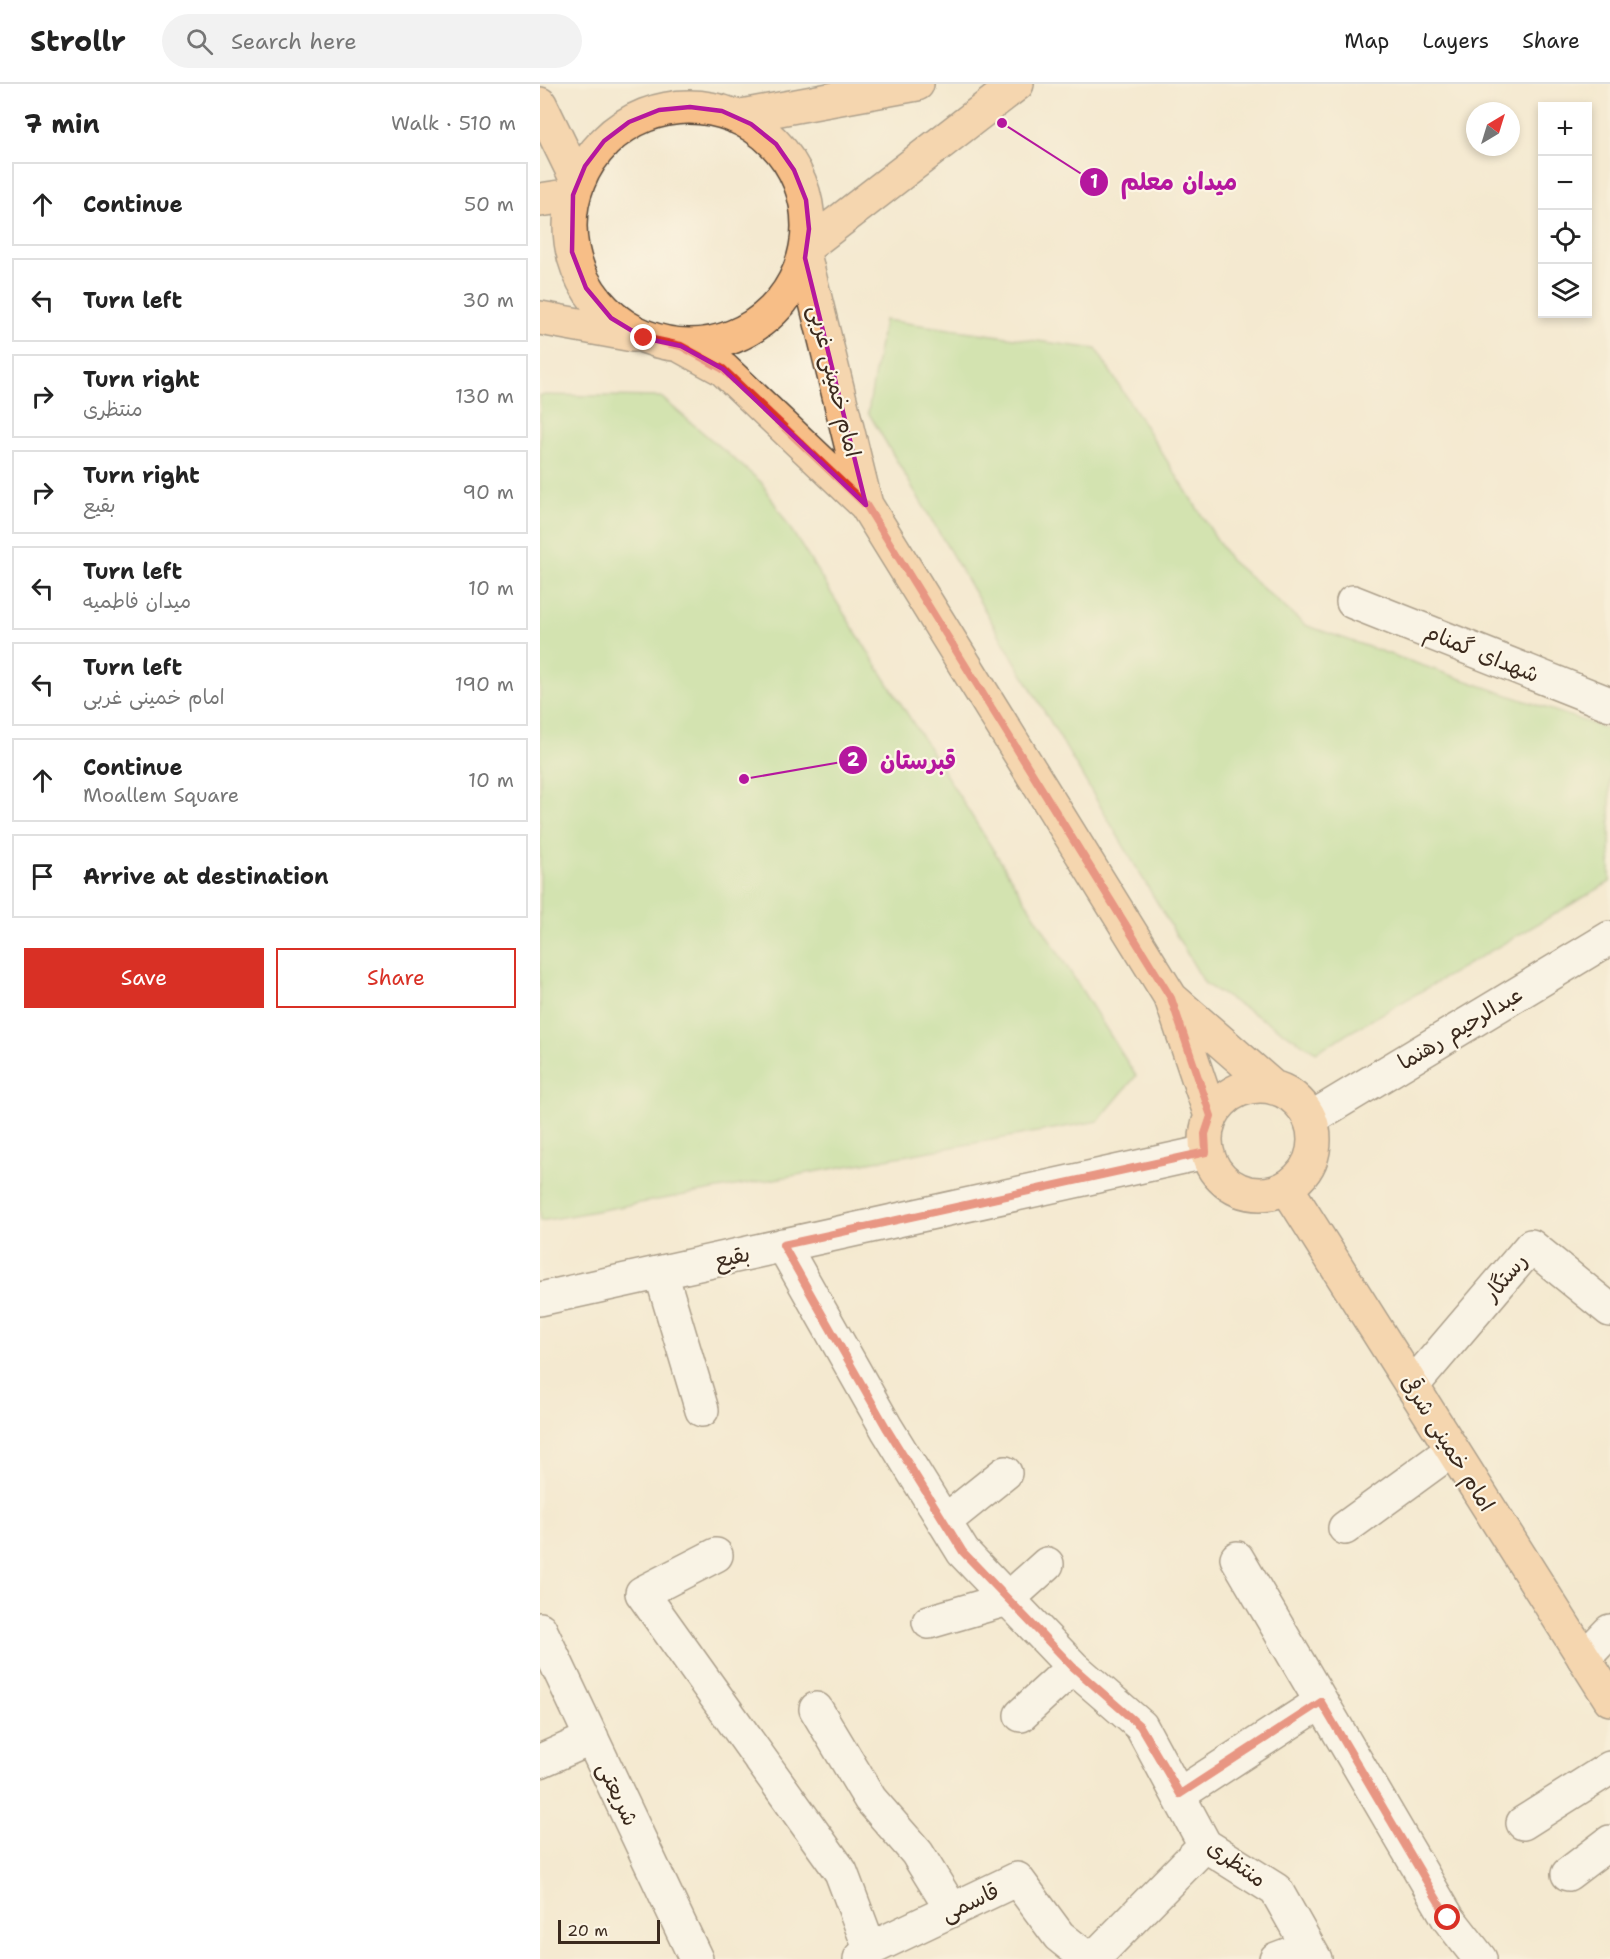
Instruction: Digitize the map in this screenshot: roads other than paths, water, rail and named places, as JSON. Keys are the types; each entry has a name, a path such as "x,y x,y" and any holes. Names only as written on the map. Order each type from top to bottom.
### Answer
{"main road":[{"path":"683,84 727,114 917,84"},
{"path":"806,253 1017,84"},
{"path":"540,104 575,189"},
{"path":"540,318 681,346 720,343 755,327 777,308 794,284 806,253 809,229 806,200 794,170 776,144 751,124 727,114 690,106 659,110 629,122 604,141 585,166 575,189 568,224 572,252 586,288 611,318 644,338"},
{"path":"540,200 575,189"},
{"name":"امام خمینی غربی","path":"806,253 866,505"},
{"name":"امام خمینی غربی","path":"681,346 723,369 866,505 1171,998 1211,1116"},
{"name":"امام خمینی غربی","path":"1171,998 1274,1088"},
{"path":"1255,1086 1274,1088 1291,1095 1304,1108 1310,1119 1315,1142 1312,1159 1303,1174 1287,1188 1274,1194 1257,1195 1239,1191 1224,1182 1212,1168 1206,1152 1205,1134 1211,1116 1222,1101 1237,1090 1255,1086"},
{"name":"امام خمینی شرقی","path":"1287,1188 1610,1699"}],"street":[{"name":"شهدای گمنام","path":"1353,602 1610,704"},
{"name":"عبدالرحیم رهنما","path":"1310,1119 1610,938"},
{"name":"بقیع","path":"540,1299 1206,1152"},
{"name":"منتظری","path":"783,1245 887,1429 963,1552 1073,1667 1140,1726 1180,1794 1205,1845 1276,1890 1312,1953"},
{"name":"رستگار","path":"1412,1386 1531,1246 1606,1298"},
{"path":"661,1273 702,1410"},
{"path":"1345,1528 1452,1450"},
{"path":"944,1522 1005,1473"},
{"path":"716,1555 642,1593 841,1872 865,1954"},
{"path":"1237,1558 1448,1918 1480,1959"},
{"path":"929,1622 1008,1599 1047,1564"},
{"name":"شریعتی","path":"540,1629 696,1959"},
{"path":"1584,1658 1610,1631"},
{"path":"1021,1715 1073,1667"},
{"path":"1180,1794 1321,1702"},
{"path":"816,1709 870,1799 917,1853 952,1910"},
{"path":"540,1761 592,1738"},
{"path":"1523,1823 1610,1768"},
{"path":"1568,1874 1610,1842"},
{"path":"1093,1959 1205,1845"},
{"name":"قاسمی","path":"865,1954 1017,1879 1059,1936 1088,1959"},
{"path":"1276,1959 1312,1953"}],"place":[{"name":"میدان معلم","path":"1002,123"},
{"name":"قبرستان","path":"744,779"}]}
